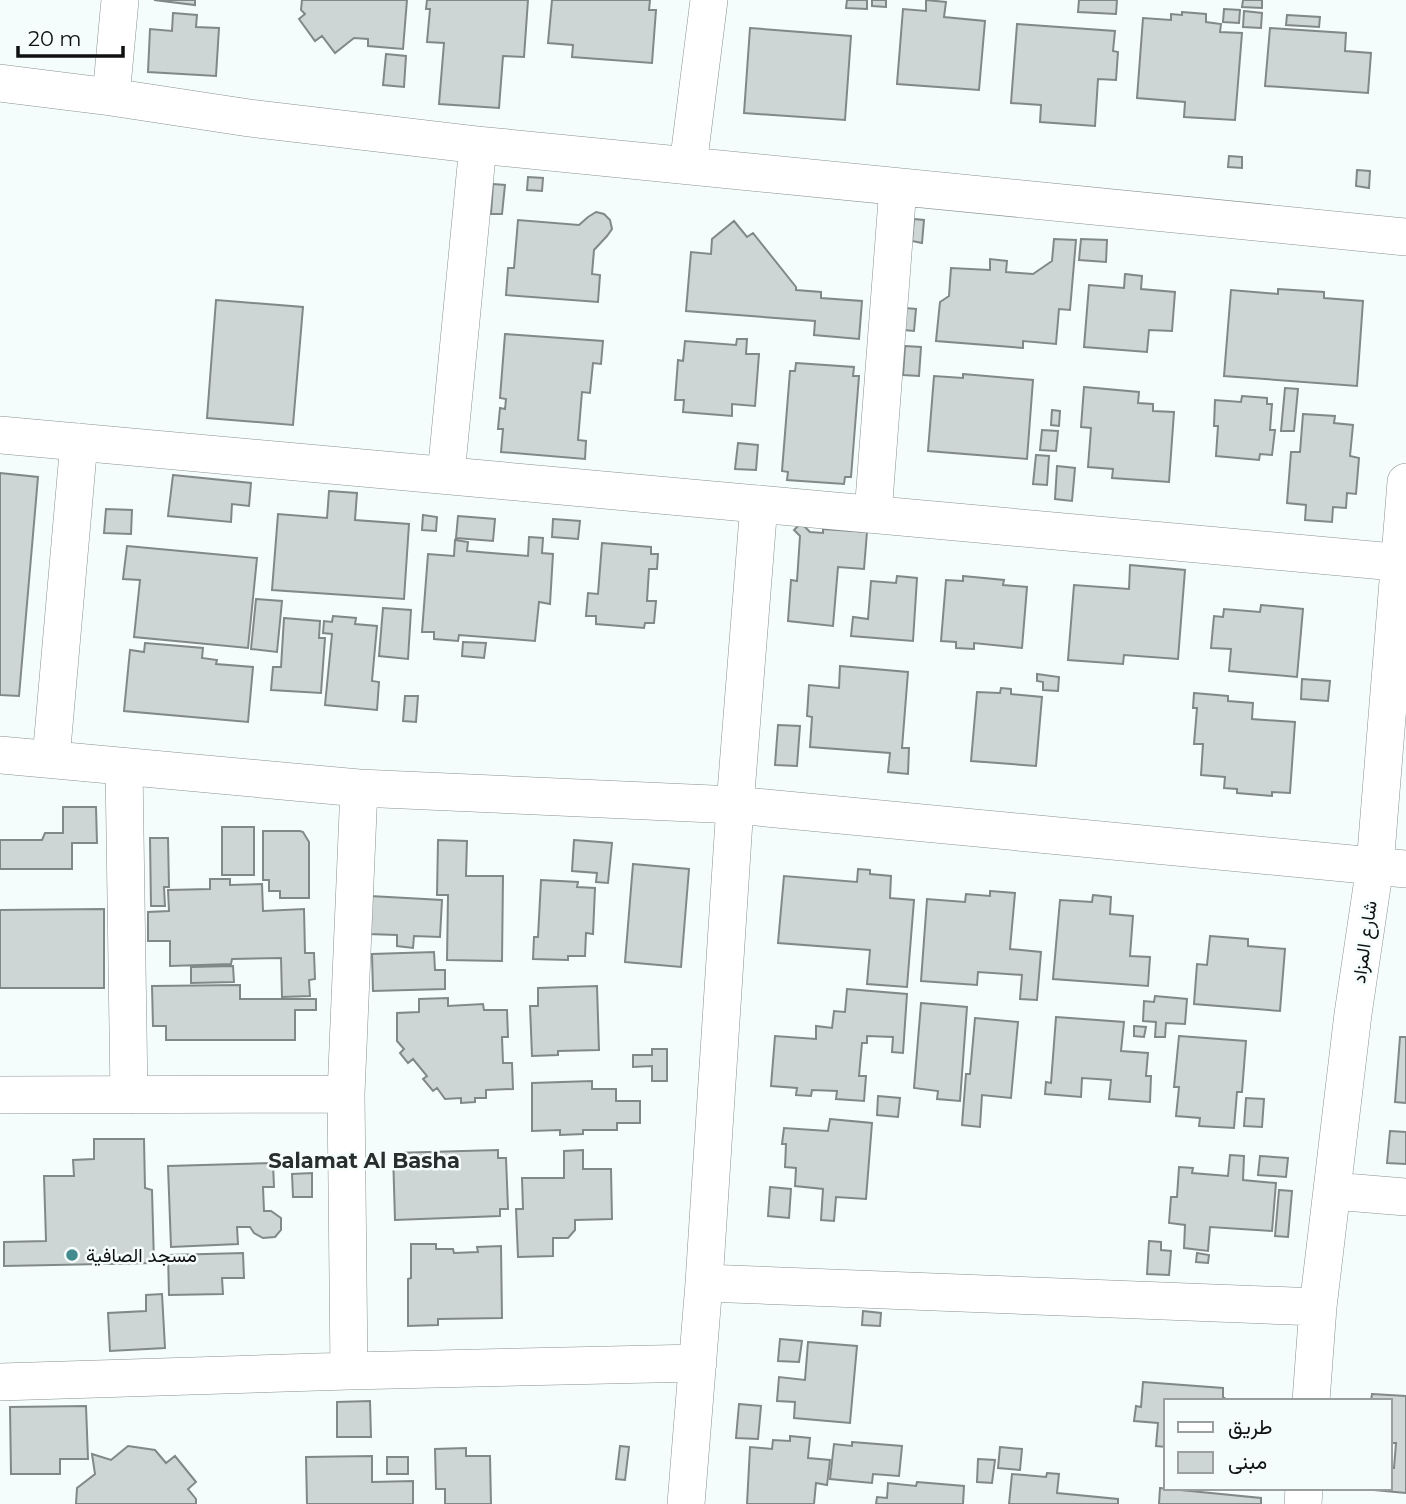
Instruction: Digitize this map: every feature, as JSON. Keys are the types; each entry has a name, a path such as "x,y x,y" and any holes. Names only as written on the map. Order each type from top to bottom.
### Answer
{"street":[{"path":"111,97 120,0"},
{"path":"688,166 709,0"},
{"path":"0,83 249,118 478,145 1406,237"},
{"path":"446,475 478,145"},
{"path":"873,514 898,187"},
{"path":"0,435 1402,563"},
{"path":"51,759 79,442"},
{"name":"شارع المزاد","path":"1311,1399 1318,1307 1353,1014 1390,867 1406,482"},
{"path":"686,1504 759,504"},
{"path":"0,755 359,788 735,805 1390,867"},
{"path":"124,767 129,1095"},
{"path":"349,1371 346,1094 359,788"},
{"path":"0,1095 346,1094"},
{"path":"1332,1191 1406,1197"},
{"path":"704,1283 1318,1307"},
{"path":"0,1382 698,1363"}],"building":[{"path":"154,0 195,0 195,5"},
{"path":"302,0 407,0 403,49 368,46 368,39 354,38 335,53 322,36 315,41 299,19 305,14 301,10"},
{"path":"427,0 528,0 524,57 503,56 499,108 439,104 444,43 427,42 430,9 426,9"},
{"path":"552,0 650,0 649,10 656,10 652,63 572,57 573,45 548,43"},
{"path":"847,0 867,0 867,9 846,8"},
{"path":"872,0 886,0 886,7 872,6"},
{"path":"926,0 946,2 944,17 985,21 979,90 897,84 903,9 926,11"},
{"path":"1079,0 1117,0 1116,14 1078,12"},
{"path":"1243,0 1262,0 1262,8 1242,7"},
{"path":"1224,9 1240,10 1239,23 1223,22"},
{"path":"1244,11 1262,13 1261,28 1243,27"},
{"path":"1182,12 1206,14 1206,22 1221,24 1220,32 1242,33 1235,120 1184,117 1185,102 1137,98 1143,18 1171,20 1171,14 1182,15"},
{"path":"173,13 197,15 196,27 219,28 216,76 148,72 150,29 172,31"},
{"path":"1287,15 1320,17 1319,27 1286,25"},
{"path":"1017,24 1115,31 1113,51 1118,52 1116,80 1098,79 1095,126 1040,122 1041,105 1011,103"},
{"path":"750,28 851,36 845,120 744,113"},
{"path":"1270,28 1346,33 1345,51 1371,53 1368,93 1265,86"},
{"path":"386,54 406,56 404,87 383,85"},
{"path":"1229,156 1242,157 1242,168 1228,167"},
{"path":"1357,170 1370,171 1369,188 1356,186"},
{"path":"528,177 543,178 542,191 527,190"},
{"path":"493,184 505,185 502,214 491,214"},
{"path":"596,212 604,214 610,220 612,229 594,250 592,274 600,275 598,302 506,295 508,268 514,268 518,220 579,225"},
{"path":"914,219 924,220 922,243 912,241"},
{"path":"734,221 747,237 753,233 796,290 821,292 821,298 862,301 859,339 814,335 815,321 686,311 691,252 711,254 712,239"},
{"path":"1054,239 1076,240 1070,310 1059,309 1056,344 1023,341 1023,348 936,341 940,302 949,296 951,268 990,270 990,259 1007,261 1006,272 1033,274 1052,261"},
{"path":"1081,239 1107,240 1106,262 1079,260"},
{"path":"1125,274 1142,276 1141,289 1175,292 1172,331 1149,330 1147,352 1084,347 1089,285 1124,288"},
{"path":"1278,289 1324,292 1324,298 1363,301 1357,386 1224,376 1231,290 1278,294"},
{"path":"216,300 303,307 293,425 207,418"},
{"path":"905,308 916,309 914,331 904,330"},
{"path":"505,334 603,341 601,364 593,363 590,393 582,392 578,440 586,441 585,459 501,452 503,429 498,429 500,408 505,409 506,399 500,398"},
{"path":"737,339 747,339 746,354 759,354 755,406 732,404 732,416 683,412 684,400 675,400 678,360 683,361 685,341 736,345"},
{"path":"905,346 921,347 919,376 903,375"},
{"path":"796,363 854,367 853,376 859,376 851,477 845,477 844,484 787,480 788,472 782,471 790,371 795,371"},
{"path":"963,374 1033,380 1027,459 928,451 934,376 963,378"},
{"path":"1084,387 1139,392 1138,403 1153,404 1153,411 1174,412 1169,482 1112,478 1113,469 1088,467 1091,428 1081,427"},
{"path":"1285,388 1298,389 1294,431 1281,431"},
{"path":"1242,396 1267,398 1267,404 1272,404 1270,430 1275,430 1272,455 1260,454 1259,460 1216,456 1218,426 1214,426 1215,400 1241,402"},
{"path":"1052,410 1060,411 1059,426 1051,425"},
{"path":"1303,414 1335,416 1334,423 1353,425 1350,456 1359,458 1356,494 1347,493 1346,508 1333,507 1332,522 1305,520 1306,505 1287,503 1291,452 1300,452"},
{"path":"1042,430 1058,431 1056,451 1040,450"},
{"path":"738,443 758,445 756,470 735,469"},
{"path":"1036,455 1049,456 1047,485 1033,484"},
{"path":"1057,466 1075,468 1072,501 1055,499"},
{"path":"0,473 38,477 19,696 0,695"},
{"path":"173,475 251,483 249,506 232,504 231,522 168,516"},
{"path":"329,491 357,493 355,520 409,524 404,599 272,590 278,514 327,518"},
{"path":"106,509 132,510 131,534 104,533"},
{"path":"423,515 437,517 436,531 422,530"},
{"path":"458,516 495,519 493,541 456,538"},
{"path":"553,519 580,521 578,539 552,537"},
{"path":"801,523 810,532 823,533 823,529 867,532 864,569 838,567 833,626 788,621 791,580 797,581 800,536 794,530"},
{"path":"529,537 543,538 542,553 553,554 550,604 539,602 535,641 459,635 458,641 434,639 434,632 422,632 428,554 454,556 455,540 468,542 467,551 528,556"},
{"path":"602,543 651,547 651,554 658,554 657,569 649,569 647,601 656,601 654,623 645,623 644,628 596,624 596,616 586,616 588,593 598,594"},
{"path":"127,546 257,558 248,648 134,637 140,580 123,579"},
{"path":"1130,565 1185,570 1178,659 1124,655 1123,664 1068,660 1074,585 1129,589"},
{"path":"897,576 917,578 913,641 851,636 853,617 868,619 871,581 896,583"},
{"path":"963,576 1004,580 1003,585 1027,587 1022,648 974,643 974,649 956,648 956,642 941,641 946,580 963,581"},
{"path":"256,599 282,601 277,652 251,649"},
{"path":"1261,605 1303,609 1297,677 1229,671 1231,649 1211,648 1214,616 1223,617 1224,609 1260,612"},
{"path":"383,608 411,610 408,659 379,656"},
{"path":"333,616 356,618 355,624 377,626 372,681 379,682 377,710 325,705 332,634 323,633 324,621 332,622"},
{"path":"284,618 320,621 319,638 325,638 321,693 271,690 273,667 281,667"},
{"path":"463,642 486,643 484,658 462,656"},
{"path":"145,643 203,648 202,658 217,660 216,664 253,667 248,722 124,711 130,650 144,652"},
{"path":"840,666 908,672 902,748 909,748 908,774 888,772 890,753 810,747 812,717 807,716 809,685 839,688"},
{"path":"1037,674 1059,677 1058,691 1043,690 1043,682 1037,681"},
{"path":"1302,679 1330,681 1328,701 1301,699"},
{"path":"1001,688 1011,689 1011,694 1042,697 1036,766 971,761 977,692 1000,693"},
{"path":"1194,693 1228,696 1228,701 1253,703 1252,719 1295,722 1290,793 1272,792 1272,796 1237,793 1237,789 1224,788 1225,777 1201,775 1203,744 1194,744 1197,708 1193,708"},
{"path":"405,696 418,696 416,722 403,721"},
{"path":"778,725 800,726 797,766 775,765"},
{"path":"63,807 96,807 97,843 72,843 72,869 0,869 0,840 42,840 45,833 63,833"},
{"path":"222,827 254,827 254,875 222,875"},
{"path":"263,831 303,832 309,842 309,898 280,898 280,891 269,891 269,880 263,880"},
{"path":"150,838 168,838 169,887 164,887 165,906 151,906"},
{"path":"438,840 467,841 466,876 503,876 502,961 447,960 448,895 437,895"},
{"path":"574,840 612,843 608,883 596,882 597,873 572,871"},
{"path":"633,864 689,869 681,967 625,962"},
{"path":"858,869 870,870 870,874 891,876 890,898 914,900 907,987 867,984 870,950 778,943 784,876 857,882"},
{"path":"210,879 230,879 230,885 262,884 263,911 304,909 305,953 314,953 315,979 309,980 310,996 282,997 281,958 232,959 231,964 170,966 170,941 148,941 148,912 169,911 168,890 210,889"},
{"path":"541,880 578,882 577,887 595,888 593,934 586,933 585,956 568,956 568,960 533,959 534,937 538,937"},
{"path":"990,891 1015,893 1010,949 1041,952 1037,1000 1020,999 1022,975 978,972 977,985 921,981 927,899 965,902 966,894 990,896"},
{"path":"1093,895 1111,897 1110,914 1133,916 1130,956 1150,957 1148,986 1053,979 1060,900 1092,902"},
{"path":"370,896 442,900 440,937 414,936 413,948 397,946 397,935 368,934"},
{"path":"104,909 104,988 0,988 0,910"},
{"path":"1210,936 1248,939 1248,946 1285,949 1280,1011 1194,1004 1197,964 1207,965"},
{"path":"434,952 435,970 445,970 445,989 373,991 372,954"},
{"path":"233,966 234,982 191,983 191,967"},
{"path":"240,985 240,999 316,999 316,1010 295,1010 295,1040 166,1040 166,1026 153,1026 152,986"},
{"path":"597,986 599,1050 558,1051 558,1055 532,1056 530,1006 538,1006 538,988"},
{"path":"847,989 907,994 903,1053 892,1052 893,1037 867,1036 867,1043 862,1043 859,1076 866,1076 864,1101 836,1099 837,1091 812,1090 811,1096 796,1095 797,1088 771,1086 775,1036 816,1039 816,1026 832,1028 834,1011 845,1012"},
{"path":"1155,996 1187,999 1185,1024 1166,1023 1165,1037 1155,1037 1156,1022 1143,1021 1144,1001 1154,1002"},
{"path":"448,998 448,1006 483,1004 484,1010 507,1010 508,1037 502,1037 503,1063 512,1063 513,1089 486,1090 486,1098 475,1098 475,1102 461,1103 461,1098 445,1099 437,1088 433,1091 423,1079 427,1076 413,1059 408,1063 400,1053 404,1049 397,1041 397,1013 419,1012 419,999"},
{"path":"921,1003 967,1007 960,1101 937,1099 938,1091 914,1088"},
{"path":"1056,1017 1124,1022 1121,1051 1148,1053 1146,1076 1151,1076 1150,1102 1109,1099 1111,1080 1082,1078 1081,1097 1045,1094 1046,1082 1051,1083"},
{"path":"975,1018 1018,1022 1011,1098 982,1095 980,1127 962,1125 966,1074 970,1074"},
{"path":"1134,1026 1146,1027 1144,1037 1134,1036"},
{"path":"1179,1036 1246,1041 1242,1092 1237,1092 1234,1128 1199,1126 1200,1118 1176,1116 1179,1087 1174,1087"},
{"path":"1400,1037 1406,1037 1406,1103 1395,1102"},
{"path":"652,1049 667,1049 667,1081 652,1081 652,1066 633,1067 633,1055 652,1055"},
{"path":"592,1081 592,1089 616,1089 616,1101 640,1101 640,1123 617,1123 617,1130 583,1130 583,1134 560,1135 560,1130 532,1131 532,1083"},
{"path":"878,1096 900,1098 898,1117 877,1115"},
{"path":"1246,1098 1264,1099 1262,1127 1244,1126"},
{"path":"830,1119 872,1123 866,1199 836,1197 834,1221 821,1220 823,1189 795,1186 796,1168 785,1167 786,1144 782,1144 784,1128 828,1131"},
{"path":"1390,1131 1406,1132 1406,1164 1387,1163"},
{"path":"94,1139 144,1139 145,1188 152,1190 154,1263 4,1266 4,1242 46,1241 44,1176 74,1176 73,1160 94,1159"},
{"path":"498,1150 498,1158 506,1158 508,1209 500,1209 500,1216 395,1220 393,1153"},
{"path":"583,1150 583,1169 611,1169 612,1219 575,1220 575,1230 568,1238 553,1238 553,1256 518,1257 516,1209 523,1209 522,1178 564,1178 564,1151"},
{"path":"1230,1155 1244,1156 1243,1180 1276,1183 1272,1231 1210,1227 1208,1251 1184,1248 1185,1225 1169,1223 1171,1197 1177,1197 1179,1167 1193,1168 1192,1173 1228,1176"},
{"path":"1260,1156 1288,1158 1286,1177 1258,1175"},
{"path":"273,1163 274,1187 263,1187 264,1211 271,1211 281,1218 281,1230 275,1237 263,1238 250,1227 237,1227 238,1244 171,1247 168,1166"},
{"path":"312,1173 312,1197 293,1197 292,1174"},
{"path":"770,1187 791,1189 789,1218 768,1216"},
{"path":"1279,1190 1292,1191 1288,1237 1275,1236"},
{"path":"1149,1241 1161,1242 1161,1250 1171,1251 1169,1275 1147,1274"},
{"path":"411,1244 436,1244 436,1249 453,1249 454,1253 478,1252 477,1247 501,1246 502,1318 438,1319 438,1325 408,1326"},
{"path":"243,1253 244,1278 222,1278 223,1294 169,1295 168,1255"},
{"path":"1197,1253 1209,1255 1208,1263 1196,1262"},
{"path":"162,1294 165,1348 110,1351 108,1313 146,1311 146,1295"},
{"path":"863,1311 881,1313 880,1326 862,1325"},
{"path":"780,1339 802,1341 799,1362 778,1361"},
{"path":"808,1342 857,1346 850,1423 794,1418 795,1402 777,1401 779,1377 805,1380"},
{"path":"1143,1382 1223,1388 1223,1397 1226,1399 1164,1399 1164,1447 1156,1446 1158,1423 1134,1421 1136,1406 1141,1407"},
{"path":"1372,1394 1406,1396 1406,1493 1374,1490 1392,1490 1396,1443 1392,1443 1392,1399 1371,1399"},
{"path":"370,1401 371,1437 337,1437 337,1402"},
{"path":"739,1404 761,1406 758,1439 736,1438"},
{"path":"86,1406 88,1459 60,1459 60,1474 11,1474 10,1407"},
{"path":"790,1436 810,1438 808,1458 830,1460 827,1485 816,1483 814,1504 747,1504 750,1447 772,1449 773,1440 790,1441"},
{"path":"852,1442 902,1446 899,1476 873,1474 872,1483 830,1479 834,1444 852,1446"},
{"path":"128,1446 155,1450 166,1463 175,1456 196,1482 188,1489 196,1499 196,1504 76,1504 77,1488 95,1474 92,1454 111,1460"},
{"path":"620,1446 629,1447 625,1480 616,1479"},
{"path":"1000,1447 1022,1449 1020,1470 998,1468"},
{"path":"466,1448 466,1456 490,1456 491,1504 445,1504 445,1489 436,1489 435,1449"},
{"path":"372,1456 372,1482 413,1481 413,1504 307,1504 306,1457"},
{"path":"387,1457 408,1457 408,1474 387,1474"},
{"path":"978,1459 995,1460 992,1483 977,1482"},
{"path":"1047,1473 1059,1474 1057,1493 1118,1499 1118,1504 1009,1504 1012,1474 1046,1477"},
{"path":"917,1482 964,1486 963,1504 876,1504 877,1497 887,1498 888,1483 916,1486"},
{"path":"1160,1488 1261,1498 1261,1504 1159,1504"}],"place":[{"name":"مسجد الصافية","path":"72,1255"}],"district":[{"name":"Salamat Al Basha","path":"364,1161"}]}
